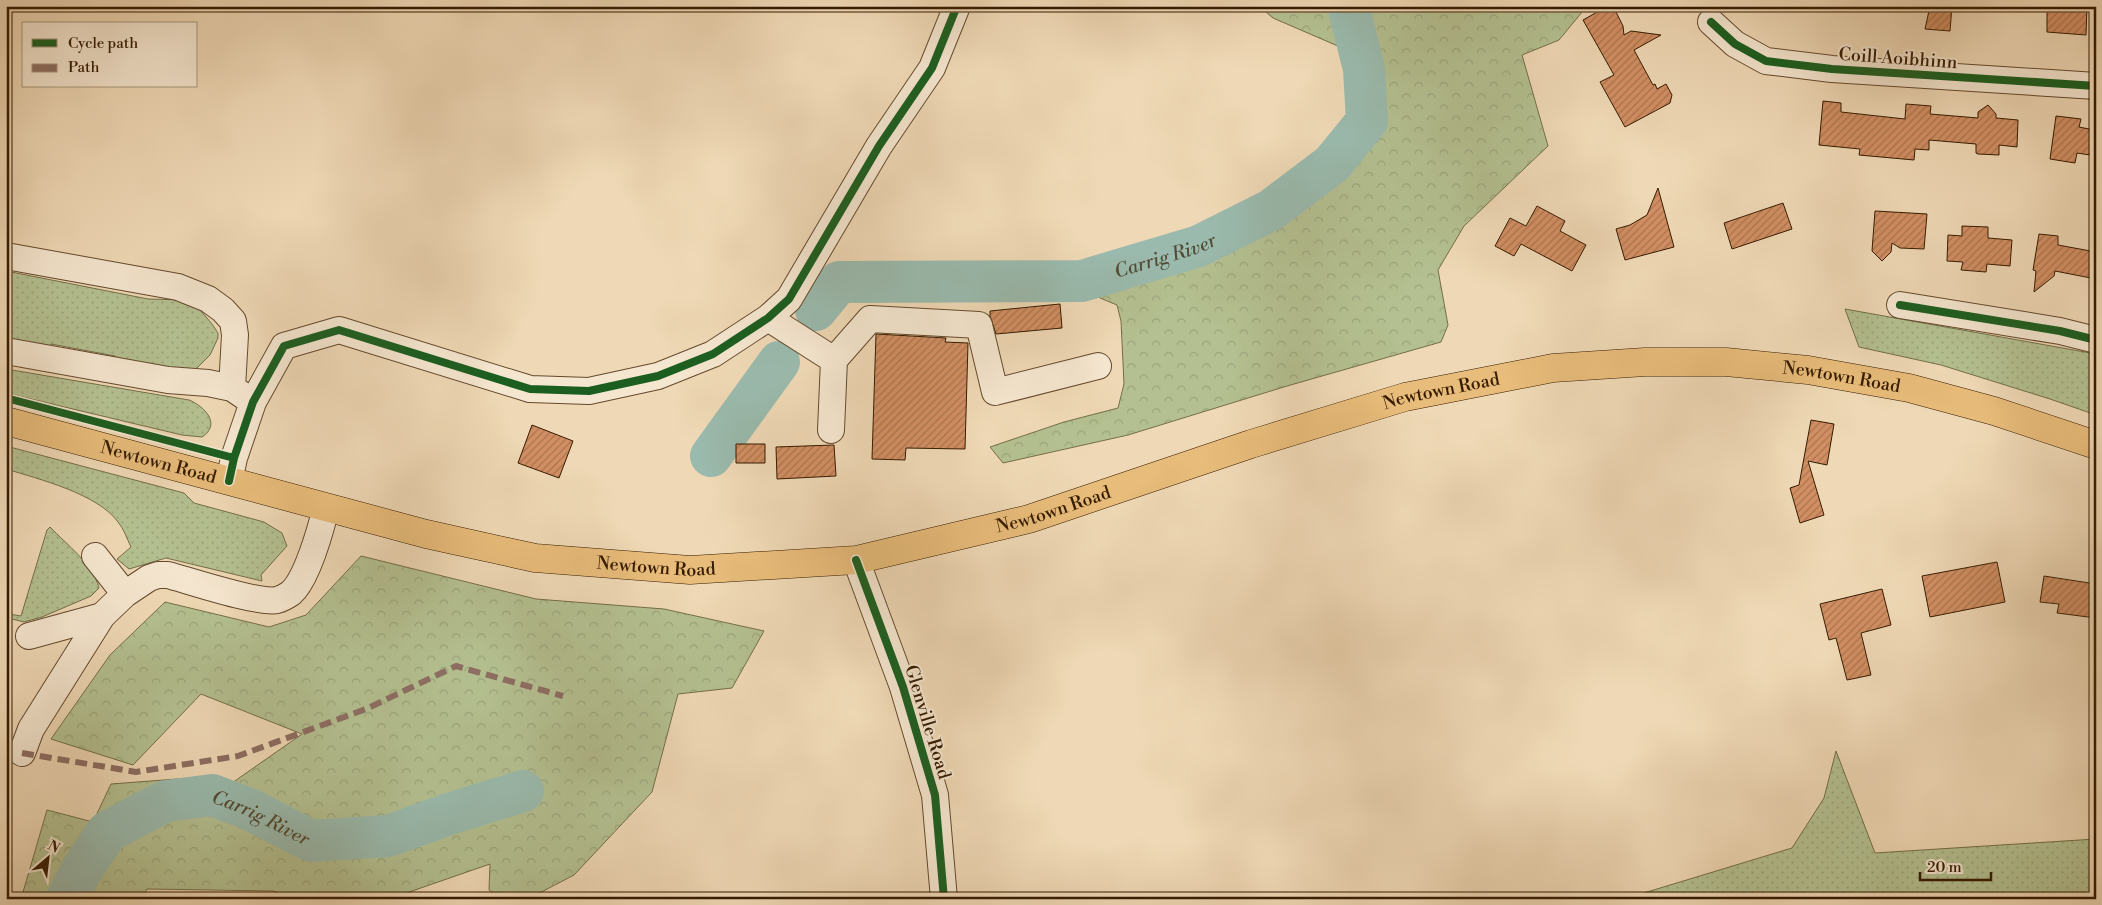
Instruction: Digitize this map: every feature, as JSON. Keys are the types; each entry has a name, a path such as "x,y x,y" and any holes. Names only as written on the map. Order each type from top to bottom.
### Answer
{"main road":[{"name":"Newtown Road","path":"6,421 426,534 534,558 690,570 856,560 1029,519 1251,444 1405,397 1553,368 1645,362 1726,362 1808,370 1909,388 1994,411 2096,445"}],"street":[{"path":"229,481 234,458 253,402 284,346 339,330 530,389 589,391 658,376 713,354 768,318 789,298 879,146 932,68 958,6"},
{"name":"Coill Aoibhinn","path":"1711,22 1735,44 1766,61 1832,69 2096,86"},
{"path":"6,256 178,287 208,299 223,310 232,321 235,336 232,388"},
{"path":"1900,305 2060,332 2096,340"},
{"path":"768,318 834,360"},
{"path":"831,430 834,360 870,319 979,325 995,392 1098,366"},
{"path":"6,351 168,380 208,383 232,388 253,402"},
{"path":"22,753 31,729 102,616 125,594 149,578 158,575 168,575 260,600 277,600 291,593 300,582 320,532 326,508"},
{"path":"95,556 125,594"},
{"name":"Glenville Road","path":"856,560 903,687 935,796 944,899"},
{"path":"29,636 102,616"}],"green space":[{"path":"1259,6 1587,6 1559,40 1522,55 1548,146 1464,226 1438,270 1448,325 1441,342 1287,386 1128,435 1003,463 990,447 1064,422 1118,408 1124,384 1121,321 1117,305 1100,298 1082,281 1195,247 1256,218 1294,192 1367,121 1361,56 1273,18"},
{"path":"6,271 148,299 186,300 201,311 212,324 218,333 218,338 210,355 197,368 189,372 116,360 115,356 51,344 49,348 6,340"},
{"path":"1845,309 2096,354 2096,415 1941,365 1859,347"},
{"path":"6,369 189,400 205,411 211,421 211,427 202,437 182,435 6,393"},
{"path":"6,446 184,493 194,503 264,522 282,533 287,546 261,575 262,581 166,558 129,569 117,559 131,547 124,531 109,512 97,503 67,489 6,469"},
{"path":"50,527 85,563 96,579 99,588 91,596 42,617 24,622 8,618 9,614 21,616 47,530"},
{"path":"361,556 536,599 664,609 764,631 732,688 678,694 652,792 574,875 528,899 500,899 489,890 490,864 389,899 291,899 273,891 147,889 142,899 21,899 47,810 93,822 111,784 177,779 232,783 302,734 201,694 133,765 51,739 110,655 165,602 269,627 306,615"},
{"path":"1836,751 1875,853 2096,839 2096,899 1624,899 1792,848 1824,798"}],"building":[{"path":"1608,6 1613,6 1623,26 1624,35 1631,31 1661,35 1634,50 1653,85 1655,84 1657,89 1666,84 1672,95 1670,103 1625,127 1600,82 1614,75 1583,20"},
{"path":"1930,6 1952,6 1950,31 1925,29"},
{"path":"2087,6 2086,35 2047,32 2047,7"},
{"path":"1823,101 1841,103 1841,112 1905,119 1906,104 1931,106 1930,114 1978,118 1978,112 1988,105 1996,114 1996,118 2018,120 2017,147 1999,145 1999,155 1978,154 1976,153 1976,144 1929,140 1929,150 1915,149 1914,160 1859,155 1860,149 1819,145"},
{"path":"2056,116 2081,119 2079,127 2094,130 2090,155 2077,153 2075,163 2050,159"},
{"path":"1658,188 1674,247 1625,260 1616,229 1630,225 1647,215"},
{"path":"1783,203 1792,229 1732,249 1724,223"},
{"path":"1537,206 1565,221 1560,231 1586,245 1572,271 1521,244 1514,256 1495,246 1510,218 1526,226"},
{"path":"1875,211 1927,214 1924,249 1900,248 1892,243 1891,252 1882,261 1872,251"},
{"path":"1962,226 1988,227 1988,238 2012,240 2010,266 1987,264 1986,272 1961,270 1963,262 1947,261 1948,235 1962,236"},
{"path":"2039,234 2058,236 2058,245 2096,252 2096,279 2055,271 2054,276 2034,292 2036,271 2033,270"},
{"path":"1060,304 1062,328 996,334 990,316 990,311"},
{"path":"876,334 946,338 945,342 968,343 965,449 906,448 905,460 872,459"},
{"path":"1811,420 1834,424 1827,465 1808,461 1824,515 1800,523 1790,488 1799,485"},
{"path":"532,425 573,441 559,478 518,463"},
{"path":"736,444 765,444 765,463 736,463"},
{"path":"834,445 836,476 777,479 776,447"},
{"path":"1997,562 2005,602 1930,617 1922,576"},
{"path":"2044,576 2096,584 2096,618 2057,613 2059,604 2040,602"},
{"path":"1882,589 1891,625 1861,633 1871,675 1847,680 1836,638 1829,640 1820,604"}],"waterway":[{"name":"Carrig River","path":"816,310 839,282 1082,281 1199,246 1271,210 1332,164 1367,121 1364,69 1350,13 1353,6"},
{"name":"Carrig River","path":"711,456 779,362"},
{"name":"Carrig River","path":"67,899 81,871 107,832 166,801 212,795 249,809 311,841 388,836 449,814 523,791"}],"marked path":[{"path":"22,753 136,772 238,756 366,709 456,666 563,696"}],"cycle path":[{"path":"229,481 234,458 253,402 284,346 339,330 530,389 589,391 658,376 713,354 768,318 789,299 879,146 932,68 957,6"},
{"path":"1711,22 1735,44 1766,61 1832,69 2096,86"},
{"path":"1900,305 2060,331 2096,340"},
{"path":"6,398 234,458"},
{"path":"856,560 903,687 935,795 944,899"}]}
